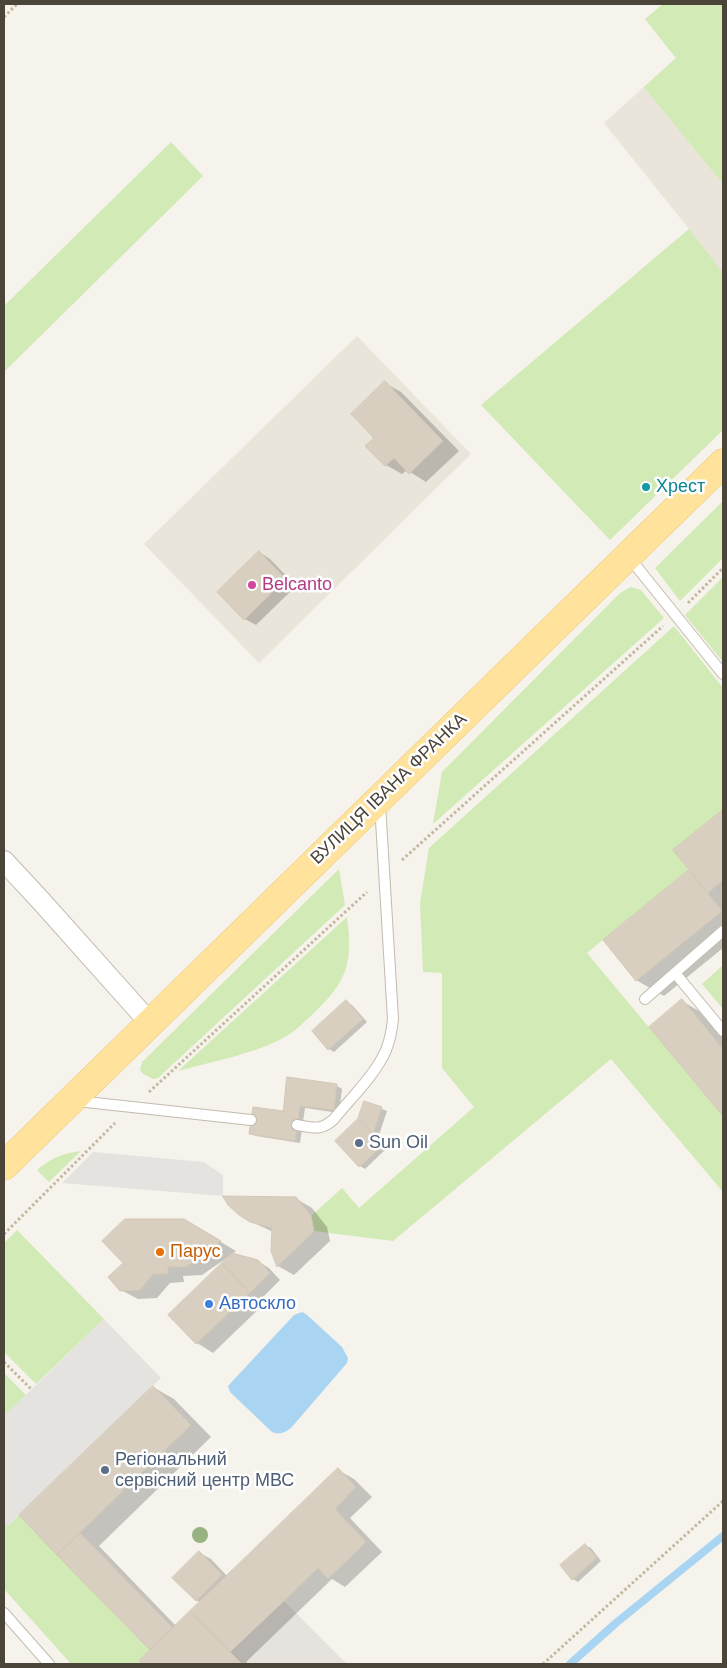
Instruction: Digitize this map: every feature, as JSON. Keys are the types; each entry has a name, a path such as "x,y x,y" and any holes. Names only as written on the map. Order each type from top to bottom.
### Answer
{"main road":[{"name":"ВУЛИЦЯ ІВАНА ФРАНКА","path":"4,1166 723,463"}],"street":[{"path":"4,861 150,1023"}],"lane":[{"path":"628,556 723,674"},
{"path":"297,1126 319,1128 328,1125 376,1067 391,1037 393,1019 379,799"},
{"path":"645,999 723,931"},
{"path":"675,973 723,1031"},
{"path":"71,1101 251,1120"},
{"path":"4,1613 49,1664"}],"path":[{"path":"4,17 17,4"},
{"path":"4,1234 133,1107 384,876 676,614 723,568"},
{"path":"4,1362 31,1390"},
{"path":"543,1664 723,1501"}],"shaded area":[{"path":"663,4 723,4 723,381 637,273 689,229 604,123 676,58 645,19"},
{"path":"357,336 471,454 259,663 144,544"},
{"path":"93,1152 204,1162 223,1175 223,1196 62,1183"},
{"path":"104,1319 161,1378 8,1526 4,1522 4,1416"},
{"path":"243,1560 347,1664 136,1664"}],"green space":[{"path":"663,4 723,4 723,184 644,87 676,58 645,19"},
{"path":"171,142 203,176 4,372 4,306"},
{"path":"689,229 723,273 723,430 610,540 481,405"},
{"path":"723,501 723,558 680,601 655,568"},
{"path":"723,577 723,662 685,615"},
{"path":"631,587 641,590 664,618 433,824 442,772 620,593"},
{"path":"674,626 723,688 723,810 674,850 689,870 587,953 723,1116 723,1192 611,1059 393,1241 314,1231 311,1216 342,1188 359,1208 474,1107 442,1068 442,973 423,972 420,903 429,848"},
{"path":"339,869 345,905 158,1078 153,1079 143,1074 140,1070 142,1062"},
{"path":"347,917 349,946 346,969 335,990 304,1023 287,1036 259,1049 178,1071"},
{"path":"723,965 723,1009 702,984"},
{"path":"81,1151 49,1182 37,1170 47,1162 58,1157"},
{"path":"17,1230 104,1319 36,1384 4,1352 4,1243"},
{"path":"4,1373 26,1395 4,1416"},
{"path":"19,1515 150,1650 136,1664 71,1664 4,1589 4,1522 8,1526"}],"water":[{"path":"302,1312 342,1347 348,1358 347,1363 291,1428 282,1433 275,1433 230,1392 228,1386 294,1315"}],"building":[{"path":"385,381 443,441 409,474 394,458 385,466 365,446 374,438 351,414"},
{"name":"Belcanto","path":"259,551 286,579 244,620 217,592"},
{"path":"723,810 723,880 708,893 673,850"},
{"path":"689,870 722,911 636,981 603,940"},
{"path":"682,999 723,1049 723,1116 649,1027"},
{"path":"346,1000 363,1019 328,1050 312,1031"},
{"path":"287,1077 337,1084 334,1110 300,1106 295,1141 249,1134 253,1107 283,1111"},
{"path":"364,1101 382,1107 373,1134 358,1119"},
{"name":"Sun Oil","path":"358,1119 383,1145 359,1167 335,1141"},
{"path":"223,1196 296,1197 311,1216 314,1231 277,1267 271,1251 272,1228 250,1222 239,1215 228,1205"},
{"name":"Парус","path":"125,1219 184,1219 221,1241 186,1267 168,1267 168,1274 153,1274 140,1290 120,1291 108,1277 123,1263 102,1241"},
{"path":"232,1253 258,1260 270,1273 250,1293 222,1263"},
{"name":"Автоскло","path":"222,1263 250,1293 196,1344 168,1315"},
{"name":"Регіональний сервісний центр МВС","path":"153,1386 191,1425 57,1555 19,1515"},
{"path":"338,1468 356,1487 335,1509 366,1542 328,1579 318,1568 284,1601 243,1560"},
{"path":"80,1533 173,1628 150,1650 57,1555"},
{"path":"585,1544 597,1558 572,1580 560,1565"},
{"path":"199,1551 222,1575 196,1601 172,1578"},
{"path":"243,1560 284,1601 230,1652 190,1611"},
{"path":"190,1611 242,1664 142,1664 139,1661"}],"waterway":[{"path":"570,1664 616,1623 723,1536"}],"place":[{"name":"Хрест","path":"646,487"},
{"name":"Belcanto","path":"252,585"},
{"name":"Sun Oil","path":"359,1143"},
{"name":"Парус","path":"160,1252"},
{"name":"Автоскло","path":"209,1304"},
{"name":"Регіональний сервісний центр МВС","path":"105,1470"}]}
